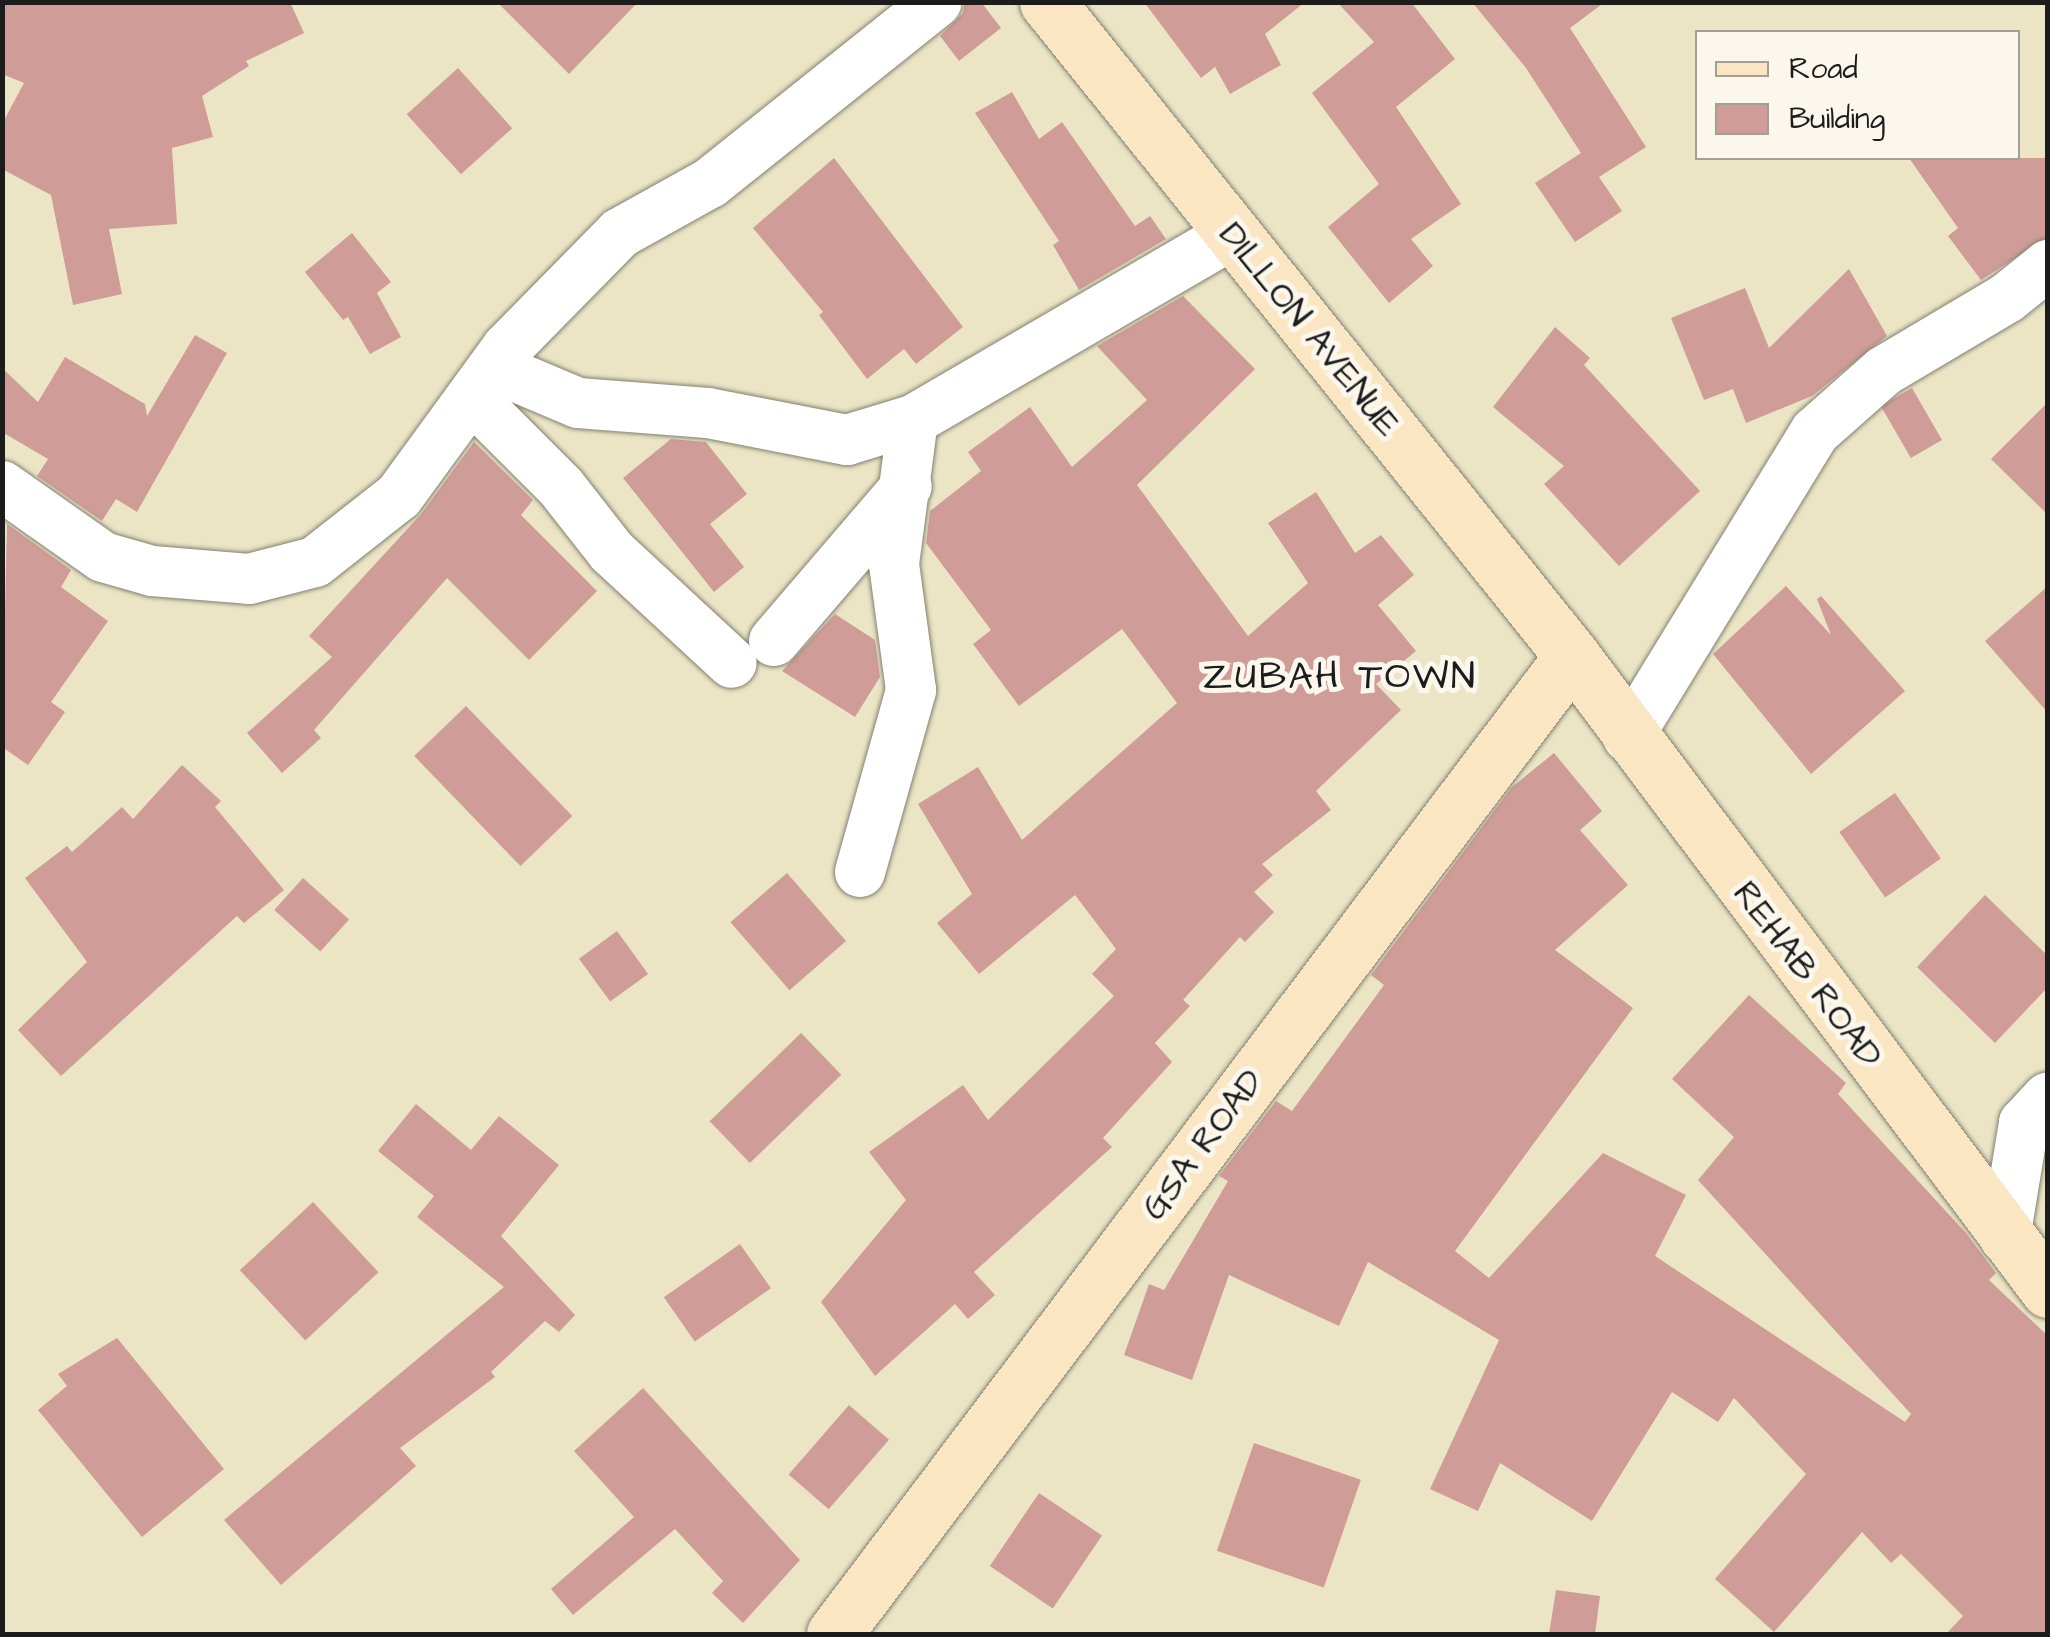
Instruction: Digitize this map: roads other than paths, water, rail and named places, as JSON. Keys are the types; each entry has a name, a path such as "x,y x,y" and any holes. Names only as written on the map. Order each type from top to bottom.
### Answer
{"street":[{"path":"2,486 103,557 152,570 249,579 315,562 399,496 484,384 620,232 710,184 937,2"},
{"name":"DILLON AVENUE","path":"1054,5 1232,234 1572,656"},
{"path":"484,384 578,403 708,413 847,440 913,420 1232,234"},
{"path":"1628,737 1815,432 1884,371 2007,298 2048,265"},
{"path":"484,384 612,552 753,652 907,485"},
{"path":"860,872 911,690 894,564 913,420"},
{"name":"REHAB ROAD","path":"1572,656 1628,737 2048,1290"},
{"name":"GSA ROAD","path":"834,1634 1572,656"},
{"path":"2005,1238 2024,1123 2048,1097"}],"district":[{"name":"ZUBAH TOWN","path":"1340,678"}]}
